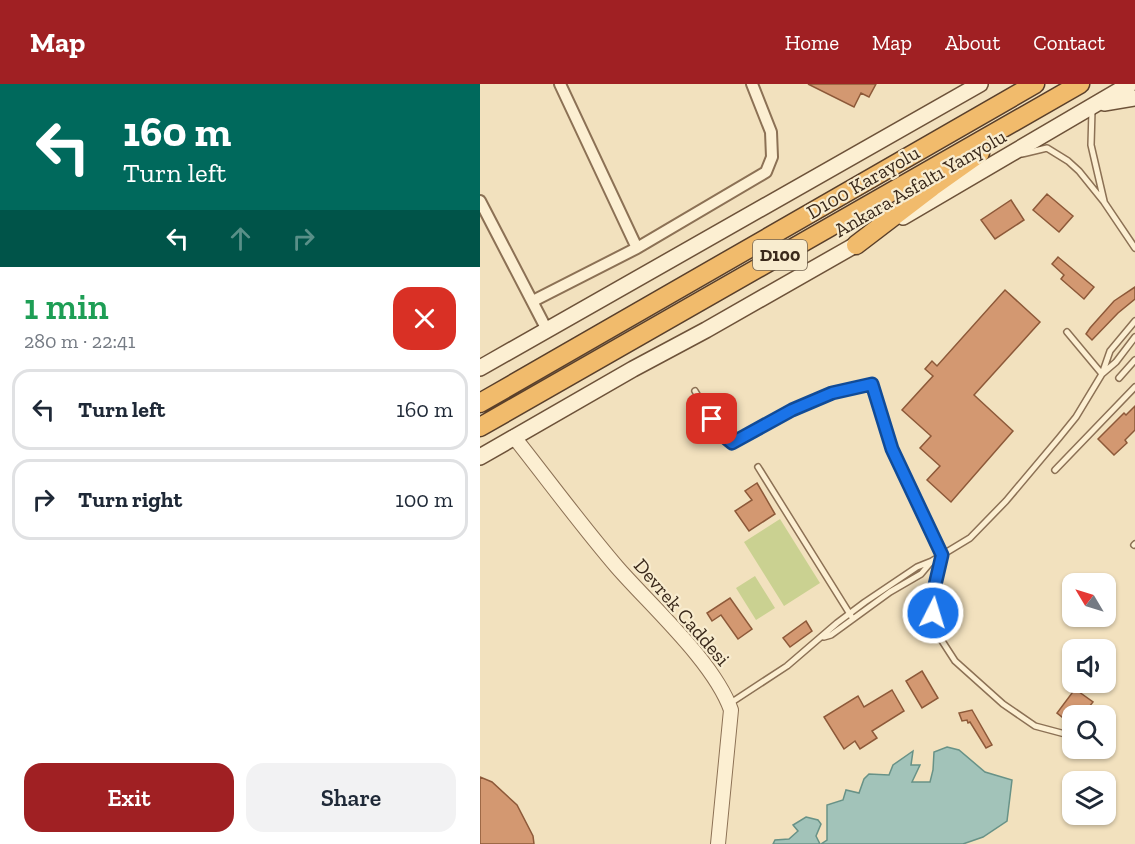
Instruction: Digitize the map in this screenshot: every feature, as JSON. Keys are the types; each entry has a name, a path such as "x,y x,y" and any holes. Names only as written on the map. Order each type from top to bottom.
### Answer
{"highway":[{"name":"D100 Karayolu","path":"480,403 1035,84"},
{"name":"D100 Karayolu","path":"480,427 1081,84"},
{"path":"856,245 932,187 1081,84"}],"main road":[{"path":"480,368 980,84"},
{"name":"Ankara Asfaltı Yanyolu","path":"480,456 856,245 1130,84"},
{"path":"1092,105 1135,98"}],"street":[{"path":"560,84 637,248"},
{"path":"533,301 637,248 766,171 772,158 771,132 752,84"},
{"path":"480,201 547,330"},
{"name":"Devrek Caddesi","path":"514,437 616,566 698,657 726,696 729,704"},
{"path":"718,844 731,710 729,704"}],"lane":[{"path":"1092,105 1091,145 1104,202"},
{"path":"1006,157 1047,148 1068,160 1104,202 1135,248"},
{"path":"729,704 787,666 820,639 831,635 851,616 921,574 932,561 970,538 1006,501 1076,417 1102,374 1110,351 1135,321"},
{"path":"1067,332 1102,374"},
{"path":"1102,374 1116,362 1135,337"},
{"path":"1119,378 1135,360"},
{"path":"695,391 720,433 732,443 792,410 832,393 872,384 892,449 942,555 932,598 933,627 956,661 1003,704 1035,726 1062,733"},
{"path":"1055,470 1135,387"},
{"path":"758,467 851,616"}],"green space":[{"path":"780,519 820,583 784,606 744,542"},
{"path":"755,576 775,608 756,620 736,588"}],"water":[{"path":"947,747 959,750 985,772 1012,780 1007,821 983,837 963,844 821,844 827,840 827,805 843,800 846,790 859,793 864,779 869,774 889,775 893,765 913,751 911,765 920,765 912,782 930,782 934,752"},
{"path":"806,817 818,820 821,824 816,836 820,844 773,844 775,840 789,839 798,831 793,825"}],"building":[{"path":"808,84 876,84 869,97 861,93 854,107"},
{"path":"1047,194 1073,216 1059,232 1033,210"},
{"path":"1011,200 1024,220 995,239 981,220"},
{"path":"1058,257 1094,287 1084,299 1061,279 1064,275 1052,264"},
{"path":"1135,287 1135,299 1092,340 1086,334 1090,328 1114,301"},
{"path":"1005,290 1040,322 974,395 1013,431 951,502 927,480 940,466 920,448 931,436 902,410 933,376 925,369 932,361 937,366"},
{"path":"1135,406 1135,430 1125,440 1127,443 1114,455 1098,439 1124,413 1126,415"},
{"path":"757,483 775,514 749,531 735,511 752,500 745,491"},
{"path":"730,598 752,629 738,639 721,615 712,621 707,613"},
{"path":"806,621 812,631 790,647 783,638"},
{"path":"922,671 938,698 922,708 906,681"},
{"path":"892,690 904,711 872,731 877,738 860,749 855,741 844,749 824,717 858,696 864,707"},
{"path":"1072,693 1081,693 1093,702 1091,705 1063,705"},
{"path":"1062,706 1062,717 1057,713"},
{"path":"972,710 992,745 986,748 970,722 962,721 959,713"},
{"path":"480,777 492,782 517,805 533,836 534,844 480,844"}],"route":[{"path":"712,419 720,433 732,443 792,410 832,393 872,384 892,449 942,555 932,598 933,613"}]}
